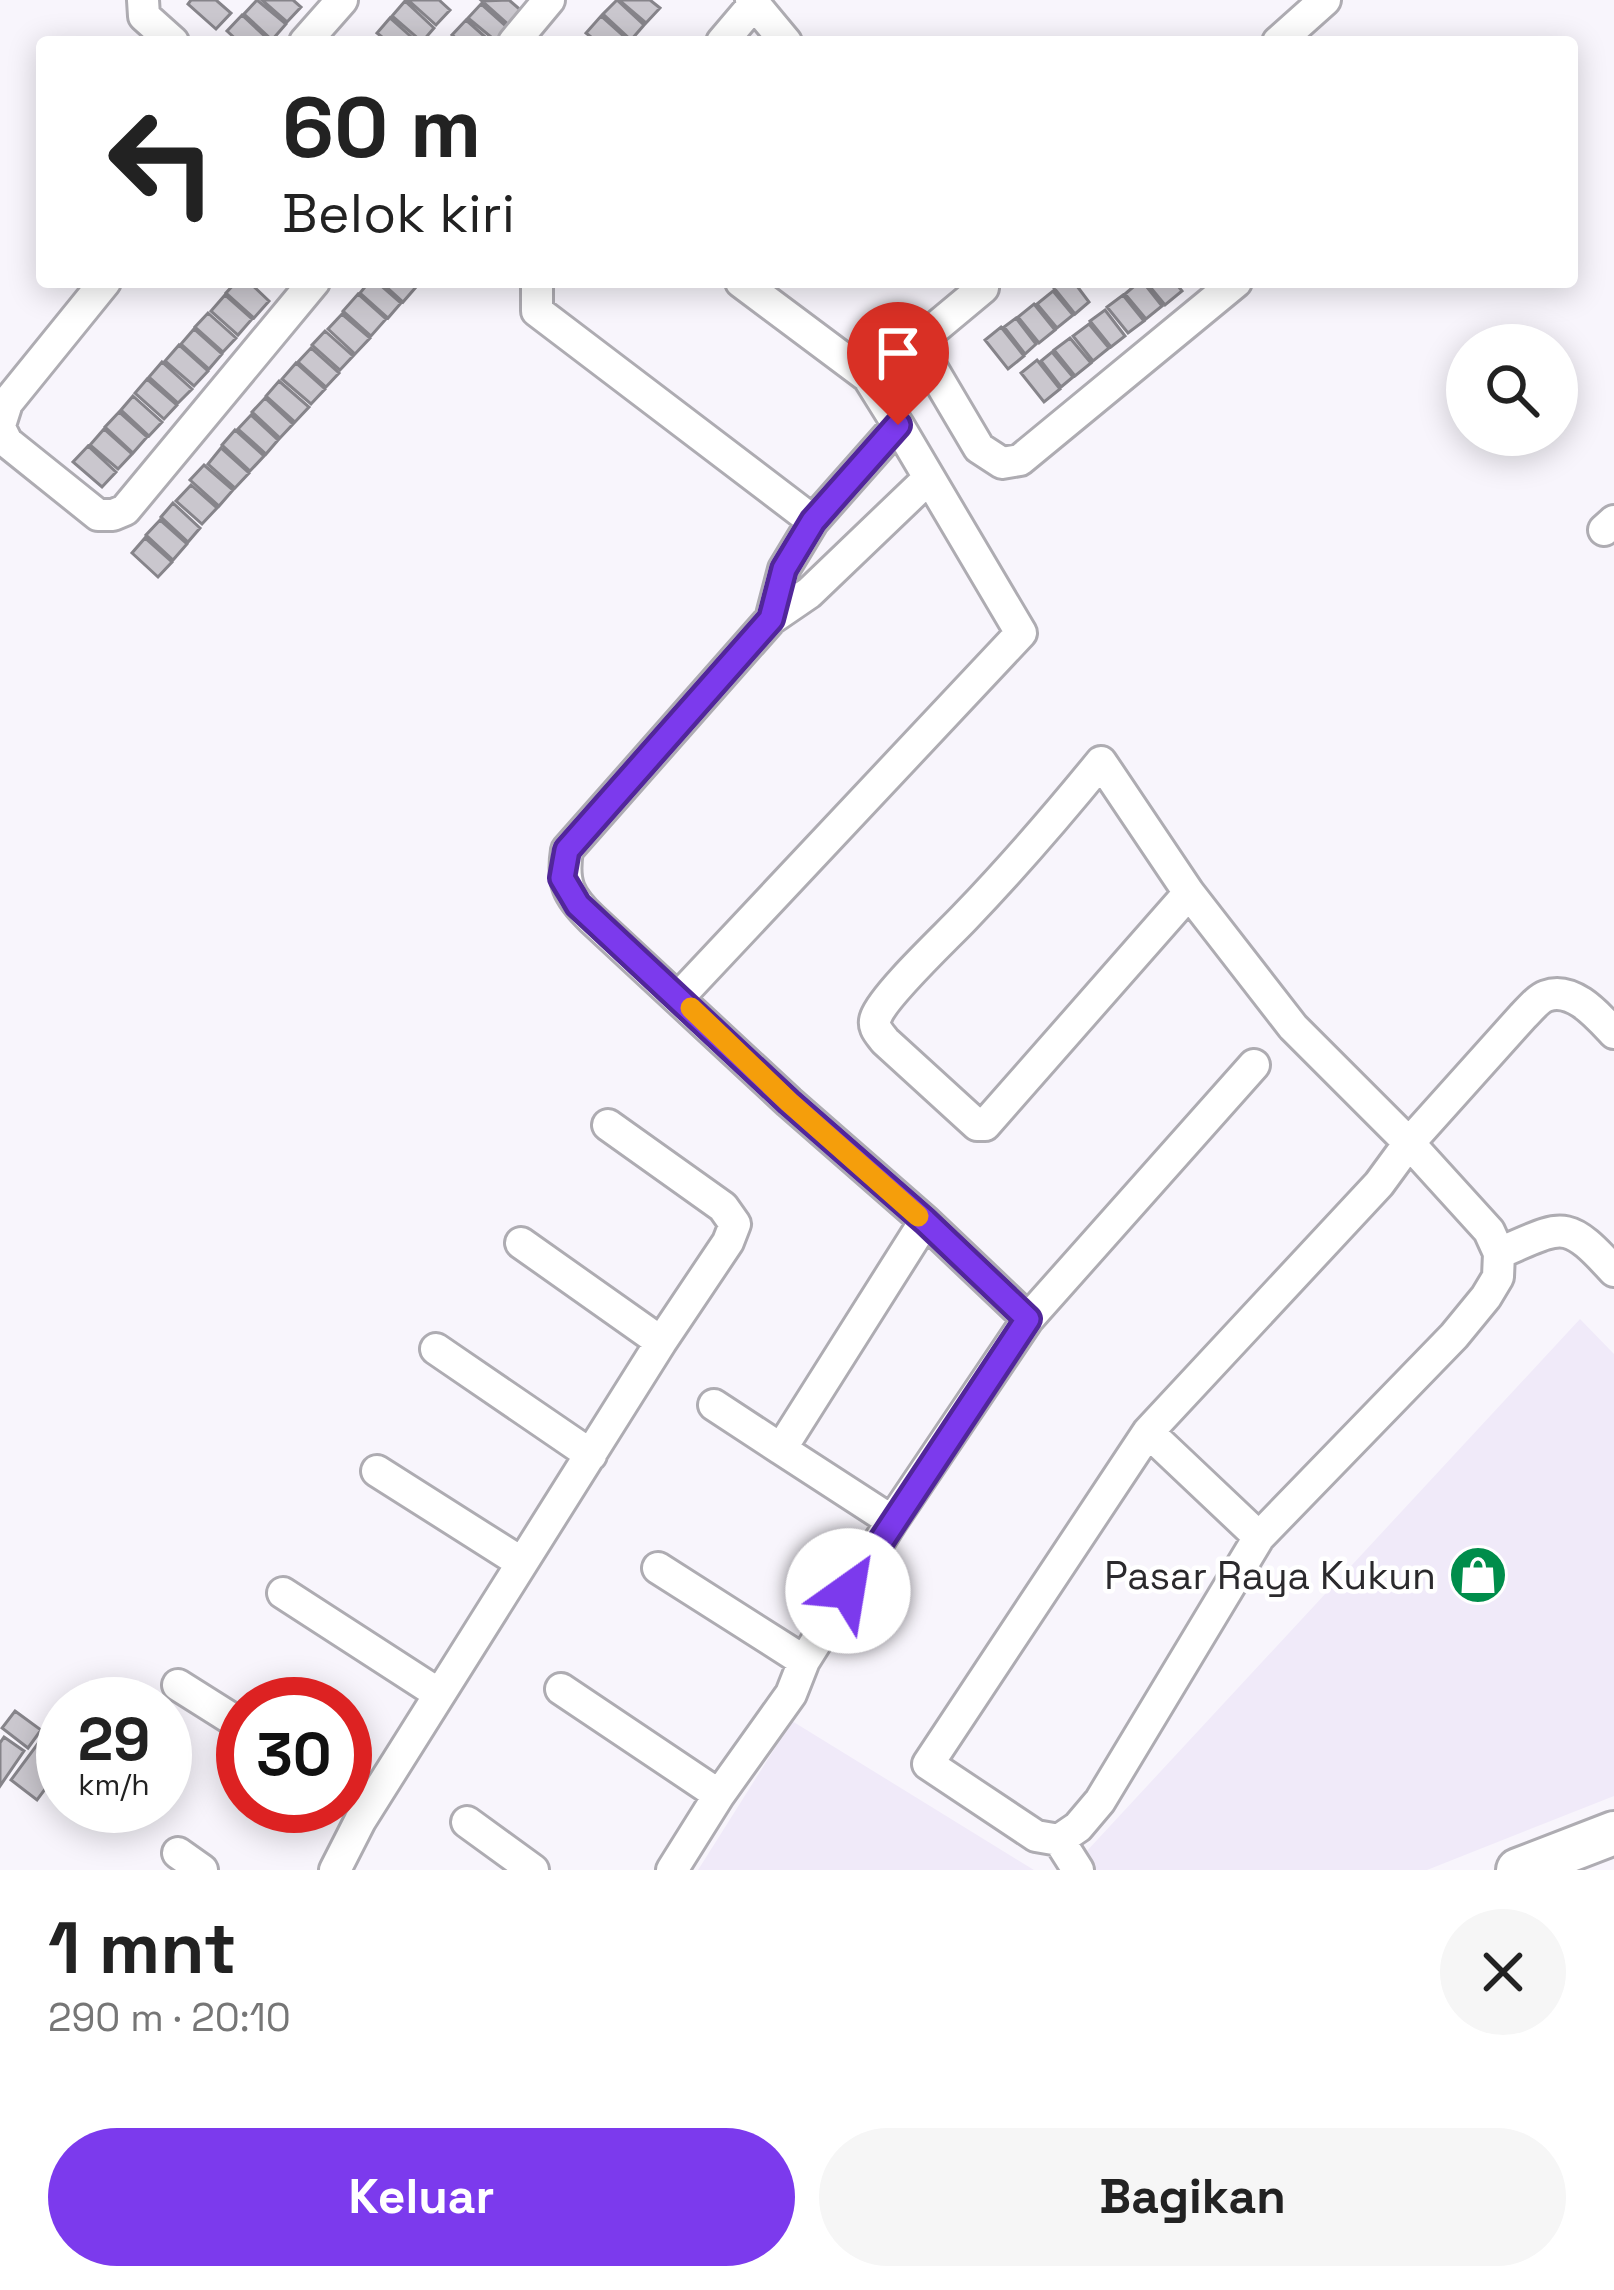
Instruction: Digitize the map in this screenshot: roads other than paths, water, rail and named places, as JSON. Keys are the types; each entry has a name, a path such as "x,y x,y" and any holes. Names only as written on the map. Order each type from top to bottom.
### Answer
{"street":[{"path":"143,0 144,16 166,36"},
{"path":"310,36 342,0"},
{"path":"519,36 548,0"},
{"path":"1297,36 1325,0"},
{"path":"727,36 753,2 781,36"},
{"path":"100,288 7,403 0,426 7,442 98,515 125,510 309,288"},
{"path":"537,288 537,310 813,521"},
{"path":"679,997 1021,633 868,377 749,288"},
{"path":"868,377 917,344 980,288"},
{"path":"917,344 979,448 1002,464 1020,460 1229,288"},
{"path":"771,619 784,569 813,521 898,425"},
{"path":"929,478 809,593 771,619 567,850 562,878 578,905 1028,1319"},
{"path":"1189,893 986,1125 976,1124 876,1029 877,1014 897,989 1008,872 1101,762 1189,893 1293,1027 1408,1143 1489,1231 1499,1253 1498,1277 1454,1336 1259,1537 1100,1802 1059,1840 1036,1836 928,1764 1148,1432 1379,1184 1408,1143 1541,999 1550,994 1573,998 1614,1034"},
{"path":"672,1870 791,1694 804,1661 892,1521 1028,1319 1254,1066"},
{"path":"372,1779 439,1694 728,1242 734,1224 723,1207 608,1125"},
{"path":"781,1449 925,1221"},
{"path":"1499,1253 1564,1229 1585,1240 1614,1271"},
{"path":"521,1243 661,1342"},
{"path":"436,1349 591,1455"},
{"path":"714,1405 892,1521"},
{"path":"1148,1432 1259,1537"},
{"path":"377,1471 522,1563"},
{"path":"658,1568 804,1661"},
{"path":"283,1593 439,1694"},
{"path":"561,1689 719,1796"},
{"path":"467,1822 533,1870"},
{"path":"335,1870 346,1833"},
{"path":"1518,1870 1614,1833"},
{"path":"1059,1840 1078,1870"}],"place":[{"name":"Pasar Raya Kukun","path":"1478,1575"}]}
